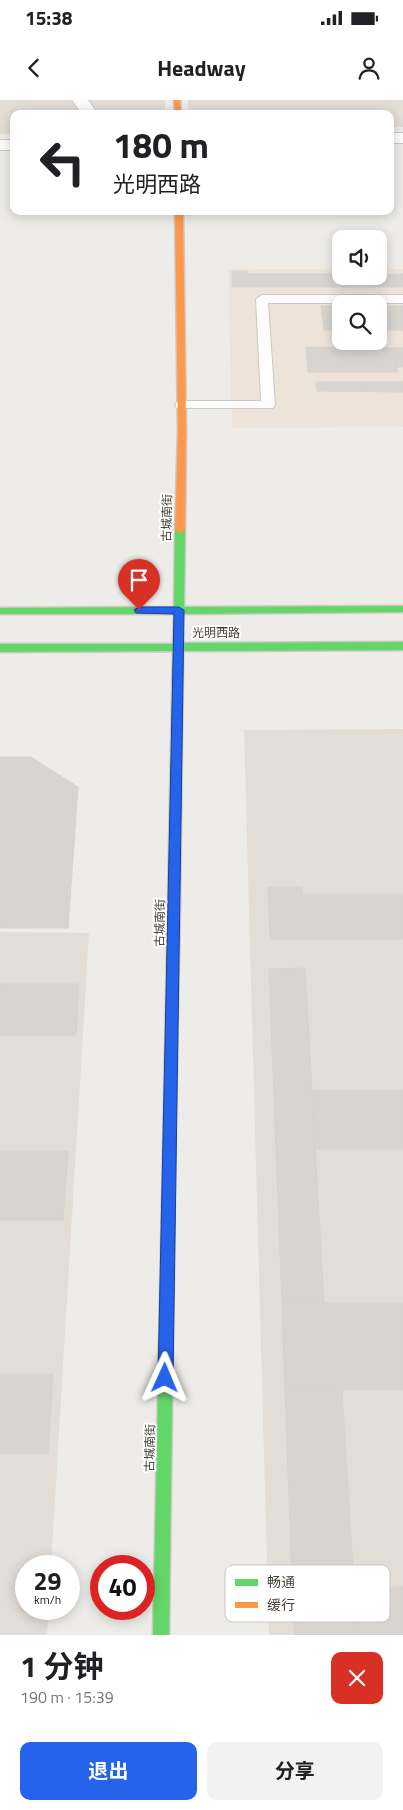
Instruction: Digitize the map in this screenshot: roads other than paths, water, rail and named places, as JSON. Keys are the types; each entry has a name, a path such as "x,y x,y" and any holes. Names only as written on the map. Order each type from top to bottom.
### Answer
{"street":[{"name":"古城南街","path":"161,1635 182,405 179,215"},
{"name":"光明西路","path":"0,611 403,609"},
{"name":"光明西路","path":"0,648 403,646"}],"lane":[{"path":"182,405 268,405 262,300 403,299"}]}
